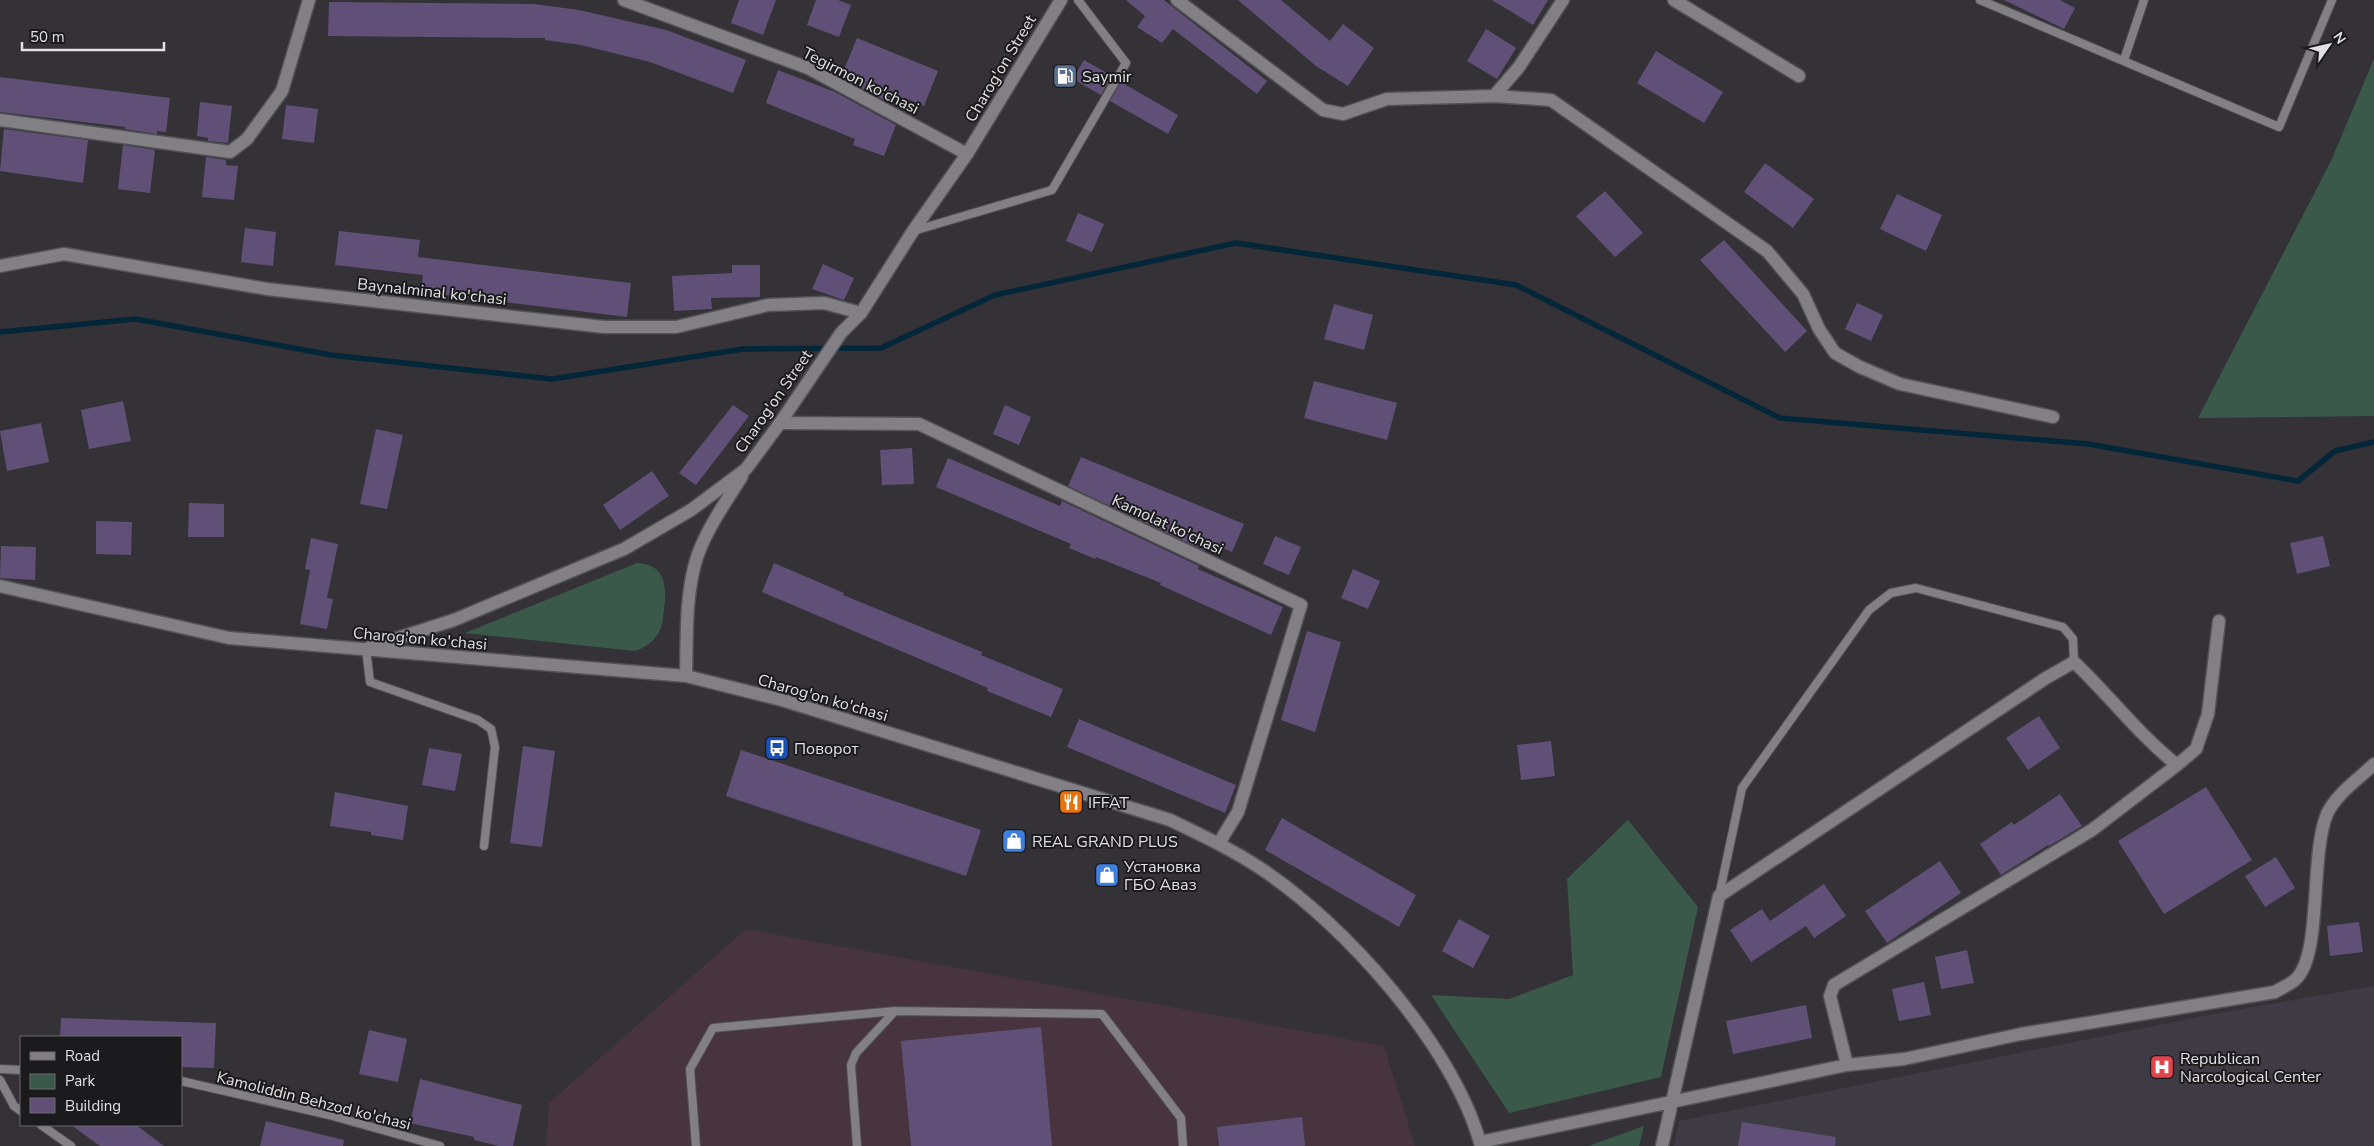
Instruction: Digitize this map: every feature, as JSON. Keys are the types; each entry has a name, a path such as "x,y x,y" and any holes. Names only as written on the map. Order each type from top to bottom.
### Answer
{"street":[{"path":"0,120 230,152 247,139 282,91 309,0"},
{"name":"Tegirmon ko'chasi","path":"624,0 808,68 967,154"},
{"name":"Charog'on Street","path":"366,649 454,620 624,550 691,510 746,470 841,333 861,314 913,231 967,154 1061,0"},
{"path":"1176,0 1323,110 1343,114 1387,99 1494,96 1551,100 1722,217 1767,251 1803,294 1819,329 1835,353 1860,367 1900,384 2053,417"},
{"path":"1494,96 1519,67 1563,0"},
{"path":"1674,0 1798,76"},
{"name":"Baynalminal ko'chasi","path":"0,266 64,254 267,289 604,327 676,327 768,305 824,303 861,314"},
{"name":"Kamolat ko'chasi","path":"780,423 919,424 1301,605 1238,812 1219,842"},
{"path":"686,676 690,589 698,557 710,528 746,470"},
{"name":"Charog'on ko'chasi","path":"0,586 229,638 686,676 782,700 1160,817 1219,842 1262,869 1300,898 1371,966 1435,1049 1460,1094 1480,1144"},
{"path":"1847,1065 1830,996 1834,986 2092,830 2196,749 2208,714 2219,621"},
{"path":"1662,1146 1718,896 2074,662 2100,687 2153,746 2177,765"},
{"path":"1480,1144 1847,1065 1904,1059 2021,1034 2274,992 2297,978 2309,953 2320,840 2328,813 2338,798 2374,764"}],"lane":[{"path":"913,231 1052,190 1126,63 1078,0"},
{"path":"1980,0 2279,127 2332,0"},
{"path":"2124,60 2144,0"},
{"path":"1718,896 1742,788 1869,610 1891,593 1916,588 2064,627 2073,639 2074,662"},
{"path":"366,649 370,682 478,720 491,729 496,747 484,846"},
{"path":"857,1146 851,1065 856,1053 895,1011"},
{"path":"696,1146 690,1069 713,1028 895,1011 1102,1014 1181,1118 1183,1146"},
{"path":"0,1069 20,1070"},
{"path":"0,1080 14,1106 20,1110"},
{"name":"Kamoliddin Behzod ko'chasi","path":"182,1081 329,1115 440,1146"},
{"path":"42,1126 71,1146"}],"shaded area":[{"path":"746,929 1384,1046 1415,1146 546,1146 549,1103"},
{"name":"Republican Narcological Center","path":"2374,986 2374,1146 1674,1146 1679,1121 2219,1013"}],"green space":[{"path":"2374,59 2374,416 2198,418 2331,161"},
{"path":"637,563 647,564 659,572 665,593 662,624 657,636 652,642 638,650 465,633"},
{"path":"1628,820 1698,907 1661,1077 1509,1113 1431,995 1509,999 1573,975 1567,879"},
{"path":"1644,1126 1639,1146 1588,1146"}],"building":[{"path":"739,0 776,0 763,35 731,23"},
{"path":"816,0 838,0 851,5 839,37 807,25"},
{"path":"1126,0 1164,0 1267,81 1257,94 1173,29 1162,43 1137,27 1145,16"},
{"path":"1238,0 1281,0 1330,41 1343,24 1374,48 1348,86 1316,66"},
{"path":"1492,0 1548,0 1533,25"},
{"path":"2004,0 2060,0 2075,8 2064,29"},
{"path":"329,2 534,4 579,10 666,30 746,60 733,93 650,62 581,45 545,40 545,38 328,36"},
{"path":"1486,29 1516,48 1497,79 1467,61"},
{"path":"857,38 938,71 924,106 905,98 901,109 841,77"},
{"path":"1656,51 1723,92 1704,123 1637,83"},
{"path":"1084,60 1112,76 1101,95 1073,79"},
{"path":"778,70 835,92 896,125 884,156 853,145 855,139 766,103"},
{"path":"0,77 170,98 166,132 157,131 157,134 125,129 125,127 0,112"},
{"path":"1121,82 1178,115 1168,134 1110,101"},
{"path":"200,102 232,106 228,143 208,141 208,138 197,136"},
{"path":"286,105 318,109 314,143 282,139"},
{"path":"4,129 88,140 83,183 0,171"},
{"path":"123,145 155,150 150,193 118,189"},
{"path":"206,157 226,160 226,165 238,166 234,200 202,197"},
{"path":"1765,163 1814,199 1793,228 1744,192"},
{"path":"1605,191 1643,233 1615,257 1576,216"},
{"path":"1897,194 1942,215 1926,251 1880,229"},
{"path":"1078,213 1104,224 1092,252 1066,241"},
{"path":"245,228 276,232 273,266 241,262"},
{"path":"339,231 420,240 418,257 631,283 627,317 421,292 423,275 335,265"},
{"path":"1724,240 1807,331 1785,352 1700,260"},
{"path":"823,264 854,278 844,300 812,289"},
{"path":"732,265 760,265 760,297 711,298 712,309 674,311 672,276 732,273"},
{"path":"1857,303 1883,315 1871,341 1845,329"},
{"path":"1334,304 1373,315 1364,350 1324,339"},
{"path":"1314,381 1397,403 1387,440 1304,418"},
{"path":"123,401 131,441 89,449 81,410"},
{"path":"733,405 749,416 696,485 679,473"},
{"path":"1005,405 1031,417 1019,445 993,434"},
{"path":"41,423 49,462 7,471 0,431"},
{"path":"376,429 403,435 387,509 360,504"},
{"path":"912,448 914,484 882,485 880,450"},
{"path":"1081,457 1244,524 1232,552 1209,542 1205,551 1068,486"},
{"path":"948,458 1060,506 1062,501 1199,566 1198,569 1283,607 1271,635 1160,585 1161,583 1069,548 1071,544 936,487"},
{"path":"652,471 669,496 620,530 603,505"},
{"path":"189,503 224,504 224,537 188,537"},
{"path":"96,521 132,522 131,555 96,554"},
{"path":"1275,536 1301,547 1289,575 1263,564"},
{"path":"2323,536 2330,566 2297,574 2290,543"},
{"path":"311,538 338,544 327,598 333,599 327,629 300,624 310,570 305,569"},
{"path":"1,546 36,547 35,580 0,578"},
{"path":"774,563 844,593 843,595 982,652 981,655 1063,689 1051,717 987,691 988,688 762,592"},
{"path":"1353,569 1380,581 1368,609 1341,598"},
{"path":"1307,631 1341,642 1315,732 1281,720"},
{"path":"2039,716 2060,748 2028,770 2006,738"},
{"path":"1079,719 1236,785 1225,813 1067,747"},
{"path":"1551,741 1555,776 1521,780 1517,745"},
{"path":"523,746 555,751 542,847 510,843"},
{"path":"429,748 462,754 455,791 422,785"},
{"path":"741,750 981,830 966,876 726,796"},
{"path":"2206,787 2252,860 2164,914 2118,841"},
{"path":"335,792 408,806 403,840 371,835 371,832 330,826"},
{"path":"2060,794 2082,826 2001,875 1980,844 2012,822 2014,825"},
{"path":"1282,818 1416,895 1399,927 1265,850"},
{"path":"2276,857 2295,888 2265,907 2245,876"},
{"path":"1940,861 1961,893 1887,943 1865,911"},
{"path":"1824,884 1846,916 1814,938 1806,926 1751,962 1730,930 1762,909 1770,921"},
{"path":"1459,919 1490,936 1473,968 1442,951"},
{"path":"2359,922 2363,952 2330,956 2327,926"},
{"path":"1967,950 1974,983 1941,989 1935,957"},
{"path":"1924,982 1931,1015 1899,1021 1892,989"},
{"path":"1806,1005 1812,1038 1733,1054 1726,1021"},
{"path":"61,1018 216,1023 214,1068 182,1067 182,1036 60,1036"},
{"path":"1041,1027 1052,1146 911,1146 901,1041"},
{"path":"369,1030 407,1039 398,1082 359,1074"},
{"path":"420,1079 522,1105 513,1146 499,1146 474,1140 474,1137 410,1123"},
{"path":"1302,1117 1305,1146 1219,1146 1217,1127"},
{"path":"266,1121 344,1140 343,1146 260,1146"},
{"path":"1742,1122 1836,1137 1835,1146 1738,1146"},
{"path":"72,1126 137,1126 164,1146 100,1146"}],"waterway":[{"path":"0,332 136,319 331,355 552,379 743,349 881,348 995,295 1236,243 1516,285 1780,418 2088,444 2298,481 2335,451 2374,442"}],"place":[{"name":"Saymir","path":"1065,76"},
{"name":"Поворот","path":"777,748"},
{"name":"IFFAT","path":"1071,802"},
{"name":"REAL GRAND PLUS","path":"1014,841"},
{"name":"Установка ГБО Аваз","path":"1107,875"},
{"name":"Republican Narcological Center","path":"2162,1067"}]}
